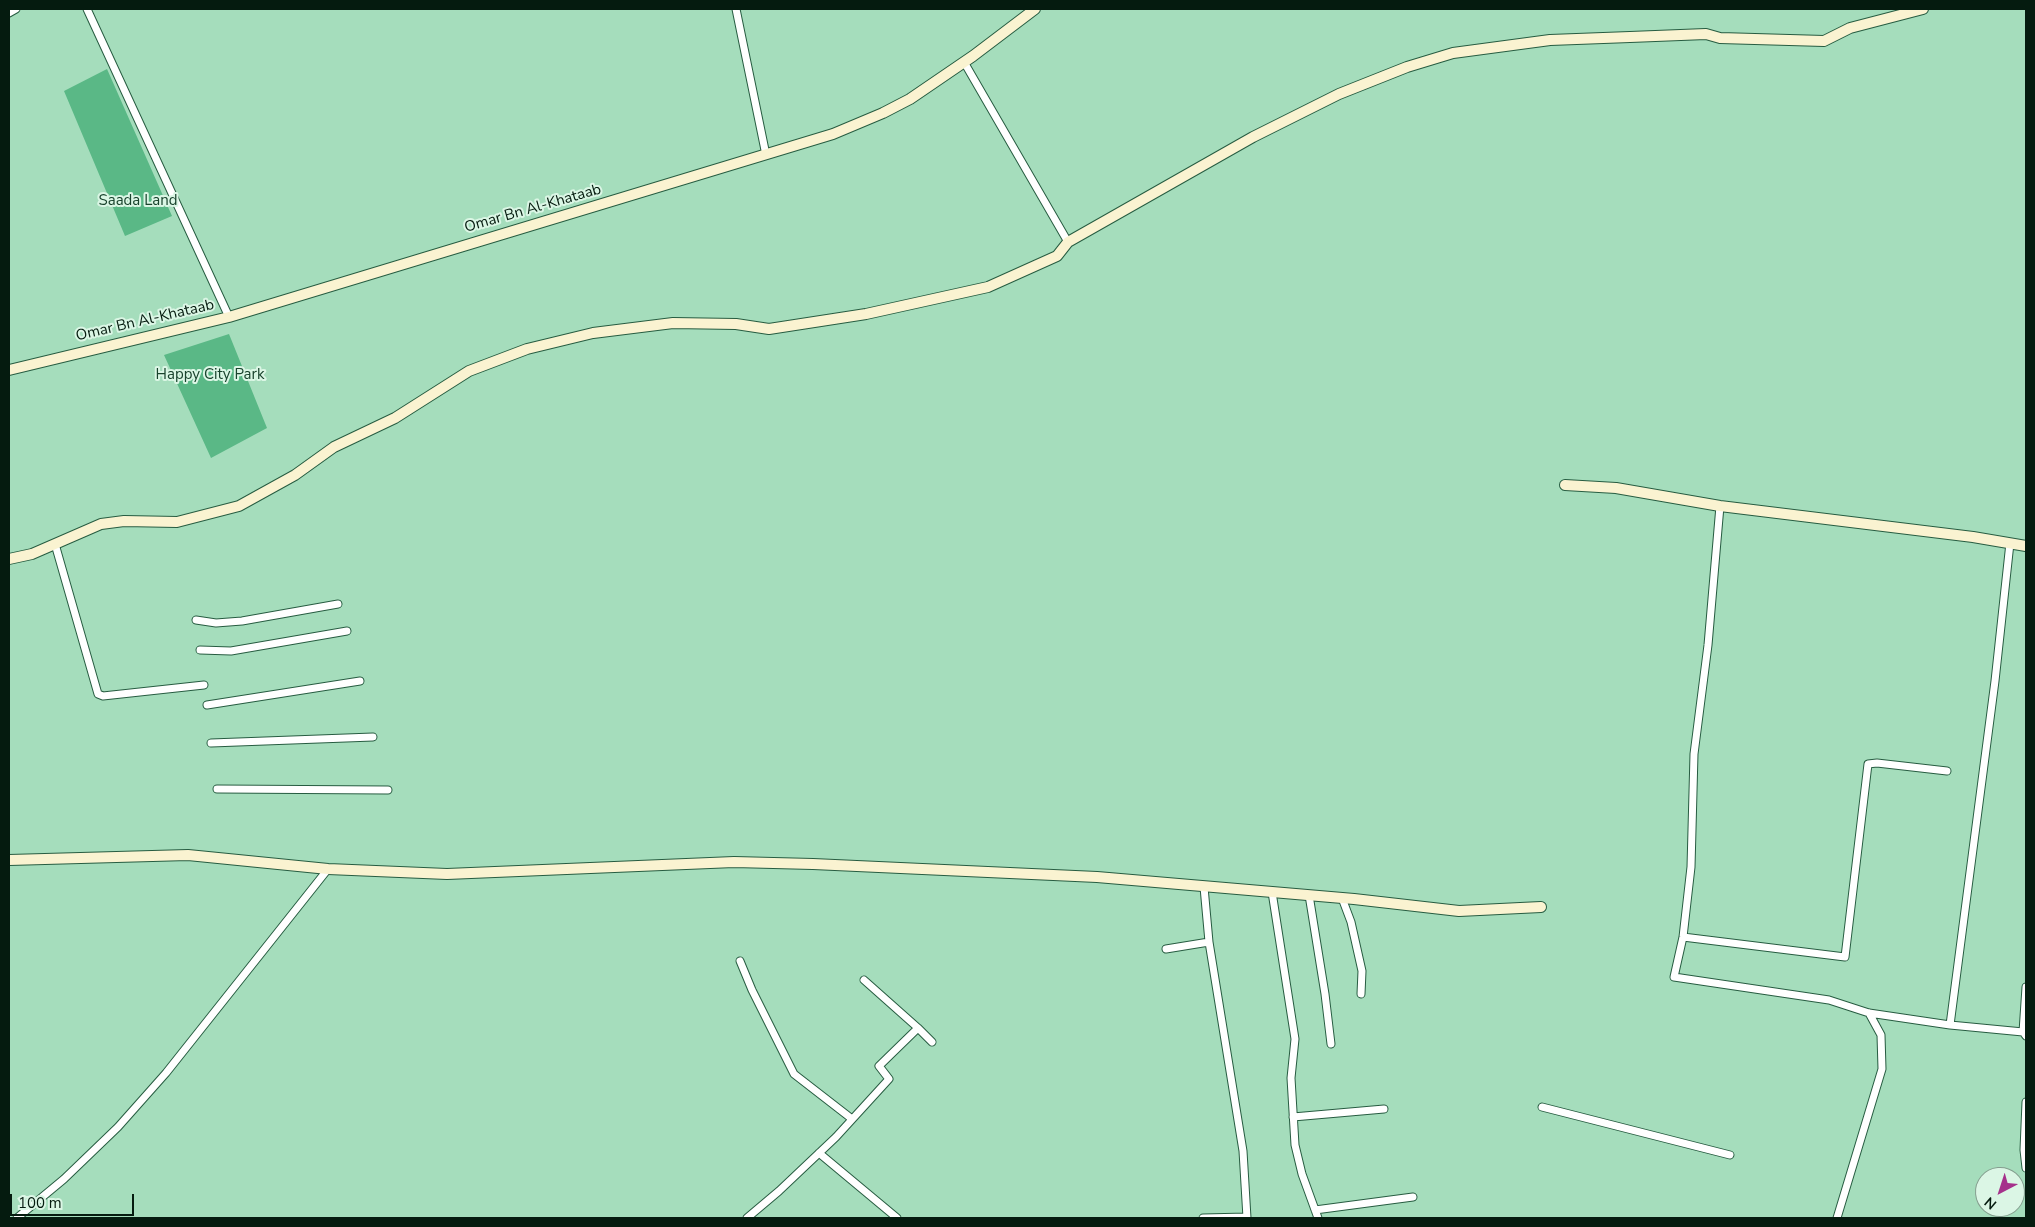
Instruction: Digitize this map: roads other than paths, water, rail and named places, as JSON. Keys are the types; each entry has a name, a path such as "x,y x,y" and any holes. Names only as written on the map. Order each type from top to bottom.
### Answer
{"street":[{"path":"9,13 16,9"},
{"path":"87,9 229,317"},
{"path":"736,9 766,155"},
{"name":"Omar Bn Al-Khataab","path":"9,370 229,317 833,134 883,113 910,99 964,62 1035,9"},
{"path":"9,559 32,554 101,524 124,521 177,522 239,506 295,475 334,447 395,418 469,371 527,349 593,334 673,323 736,324 768,330 866,314 988,286 1057,256 1068,242 1253,137 1339,94 1406,67 1453,53 1550,40 1639,36 1706,34 1720,38 1824,41 1850,28 1923,9"},
{"path":"964,62 1068,242"},
{"path":"1565,485 1616,488 1720,506 1973,536 2026,546"},
{"path":"1720,506 1708,645 1694,754 1691,867 1683,937 1674,977 1829,1000 1869,1013 2024,1034 2026,987"},
{"path":"55,544 98,694 103,696 204,685"},
{"path":"1950,1025 1994,690 2010,544"},
{"path":"196,620 216,623 242,621 338,604"},
{"path":"200,650 231,651 347,631"},
{"path":"207,705 360,681"},
{"path":"211,743 373,737"},
{"path":"1683,937 1845,957 1868,764 1877,763 1947,771"},
{"path":"216,789 388,790"},
{"path":"9,860 188,855 328,869 447,874 734,862 1097,877 1342,898 1459,911 1541,907"},
{"path":"17,1218 64,1179 118,1127 166,1073 328,869"},
{"path":"1202,1218 1247,1218 1243,1151 1209,942 1204,887"},
{"path":"1272,892 1295,1039 1291,1078 1295,1145 1302,1174 1318,1218"},
{"path":"1309,895 1326,994 1331,1044"},
{"path":"1342,898 1351,922 1362,971 1361,994"},
{"path":"1166,949 1209,942"},
{"path":"740,961 752,990 794,1074 852,1119"},
{"path":"864,980 932,1042"},
{"path":"1837,1218 1882,1069 1881,1035 1869,1013"},
{"path":"747,1218 819,1153 889,1079 879,1066 918,1028"},
{"path":"2026,1102 2024,1150 2026,1168"},
{"path":"1542,1107 1730,1155"},
{"path":"1293,1117 1384,1109"},
{"path":"819,1153 897,1218"},
{"path":"1315,1210 1413,1197"}],"park label":[{"name":"Saada Land","path":"138,201"},
{"name":"Happy City Park","path":"210,375"}]}
